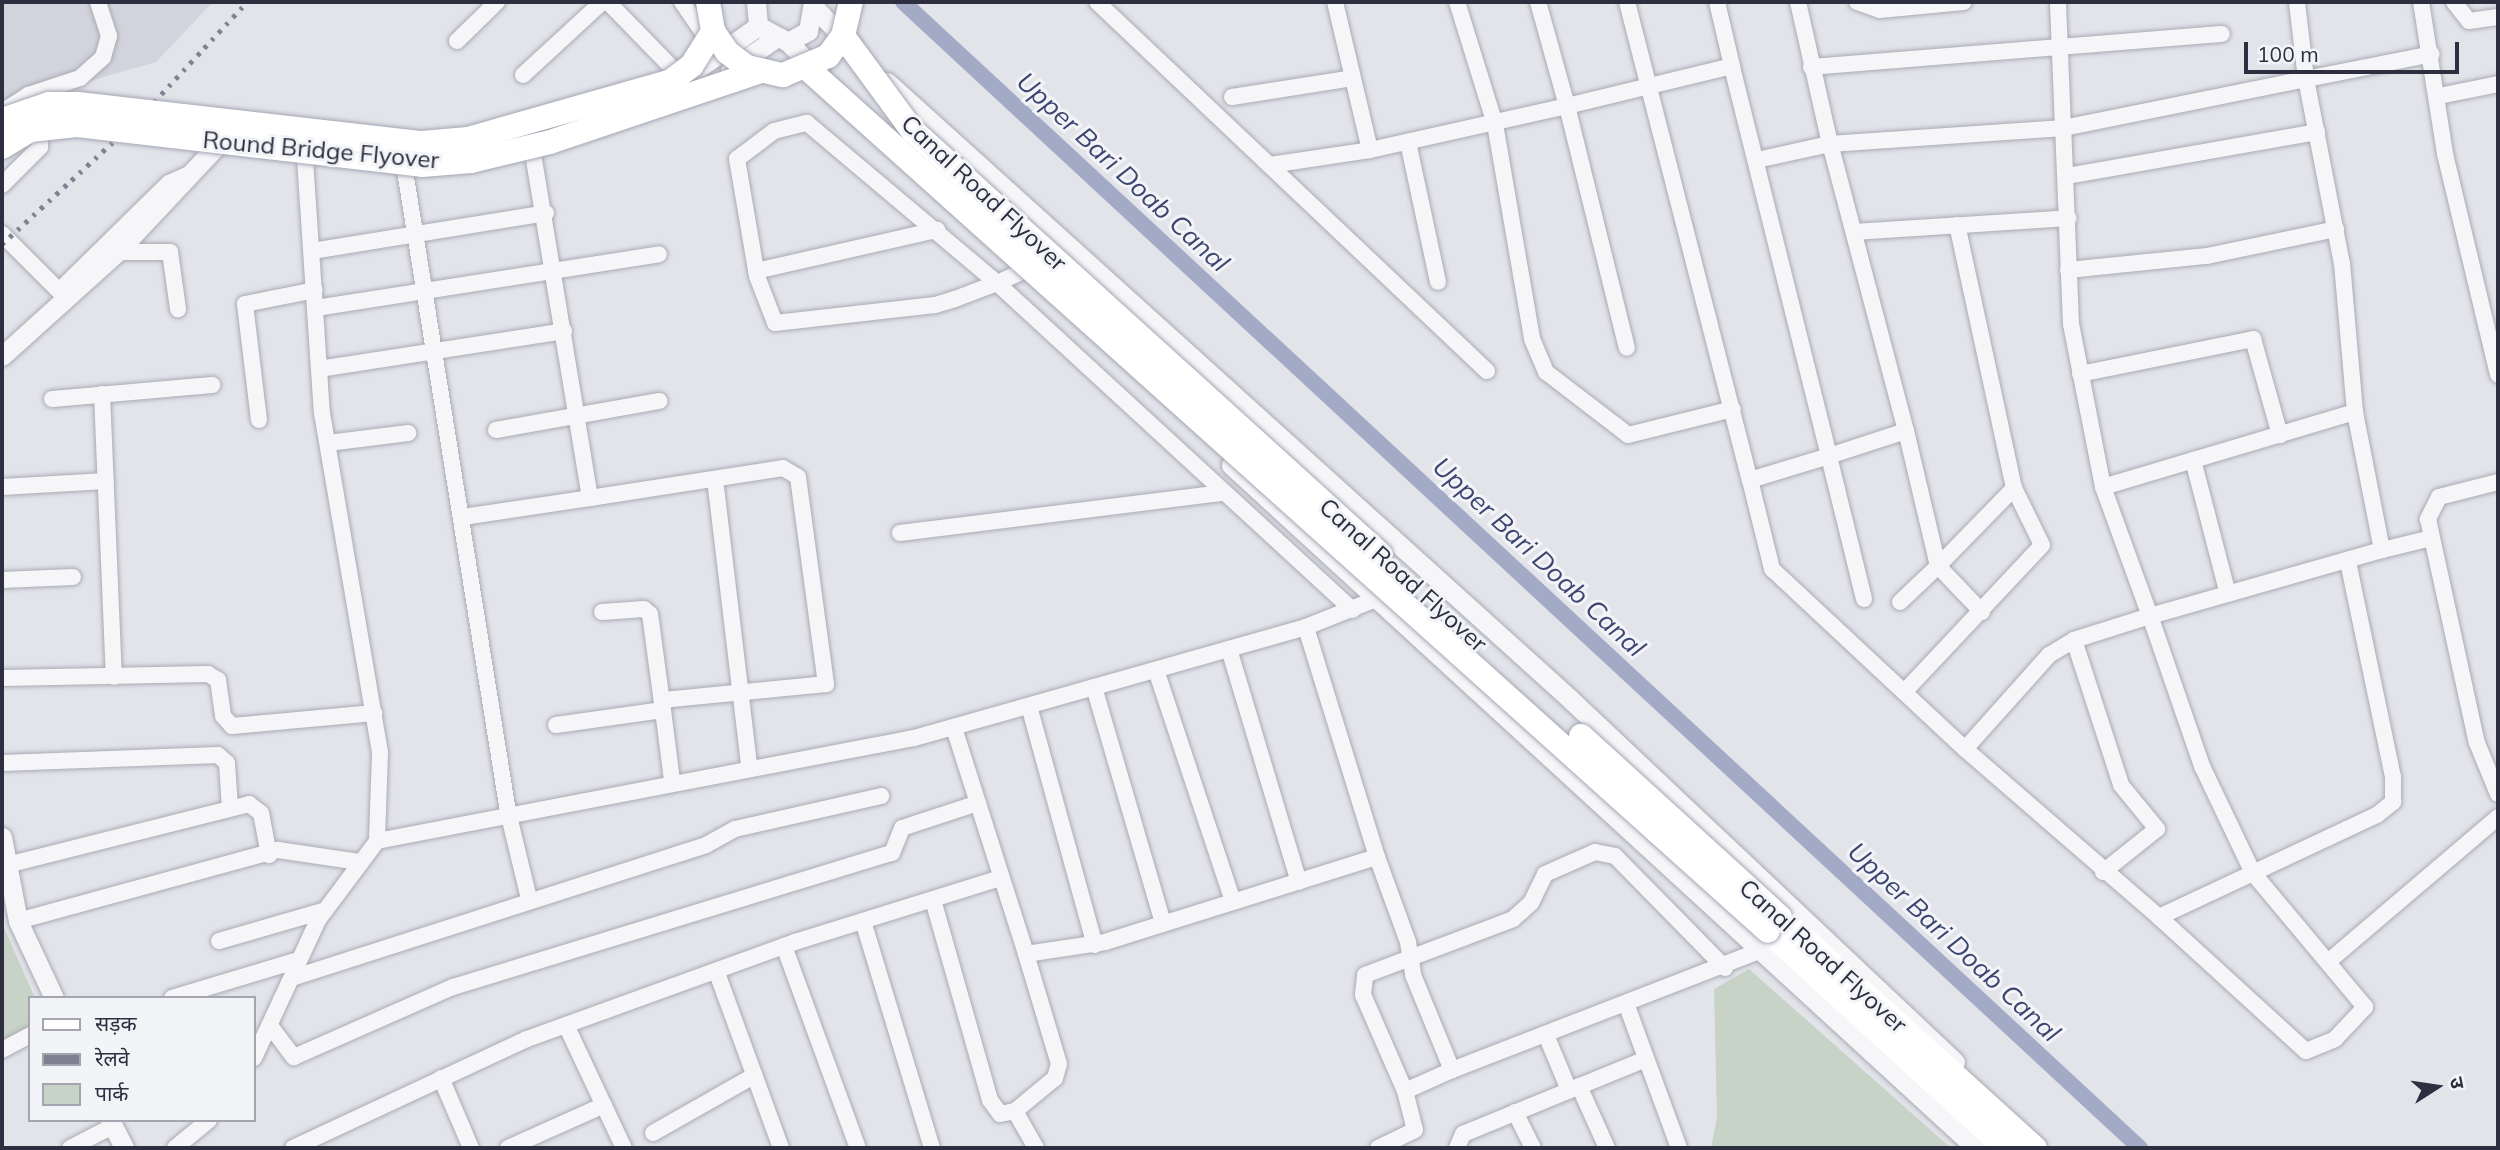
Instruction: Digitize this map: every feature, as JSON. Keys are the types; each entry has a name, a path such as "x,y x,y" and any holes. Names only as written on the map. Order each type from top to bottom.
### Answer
{"main road":[{"path":"708,2 713,31 727,52 758,72"},
{"path":"808,69 844,36 851,2"},
{"name":"Round Bridge Flyover","path":"2,120 49,104 78,104 422,143 468,139 671,81 692,65 713,31"},
{"name":"Canal Road Flyover","path":"844,36 912,130 1770,933"},
{"name":"Round Bridge Flyover","path":"2,147 30,130 77,125 422,165 471,160 551,142 758,72 808,69"},
{"name":"Canal Road Flyover","path":"808,69 1770,933 1973,1105"},
{"path":"1973,1105 2007,1148"},
{"path":"1973,1105 2035,1148"}],"street":[{"path":"2,112 40,91 80,78 103,57 109,36 98,2"},
{"path":"457,41 497,2"},
{"path":"523,75 602,2"},
{"path":"608,2 682,79"},
{"path":"682,2 718,55"},
{"path":"756,2 758,26"},
{"path":"1097,2 1487,371"},
{"path":"1335,2 1370,150"},
{"path":"1457,2 1495,124 1532,339 1546,372 1629,435 1733,409"},
{"path":"1538,2 1567,106 1627,348"},
{"path":"1627,2 1772,569 1908,689 1965,749 2103,872 2159,917 2306,1051 2335,1039 2365,1007 2253,873 2202,766 2103,487 2080,374 2068,270 2067,176 2058,2"},
{"path":"1717,2 1864,599"},
{"path":"1798,2 1830,144 1906,431 1938,566 1982,612"},
{"path":"1857,2 1880,10 1964,2"},
{"path":"2297,2 2306,79 2336,229 2355,412 2382,550"},
{"path":"2421,2 2439,96 2445,155 2498,375"},
{"path":"2454,2 2469,21 2498,17"},
{"path":"214,150 405,171 478,167 533,153 699,87 781,40 808,31 814,5"},
{"path":"814,5 1066,250 1570,699 1879,985 1958,1065 1973,1105"},
{"path":"2,356 117,252 242,124 270,117 422,132 487,130 611,107 682,79 758,26"},
{"path":"758,26 781,40 1021,272 1376,599 1770,933 1915,1092 1976,1148"},
{"path":"1811,67 2222,34"},
{"path":"1757,160 1830,144 2063,128 2432,54"},
{"path":"1269,165 1370,150 1495,124 1732,66"},
{"path":"1233,97 1353,78"},
{"path":"2439,96 2498,84"},
{"path":"2,185 40,147 40,91"},
{"path":"1021,272 997,283 935,305 783,326 770,318 756,271 737,159 792,123 807,123 997,283 1352,610"},
{"path":"2067,176 2317,132"},
{"path":"1408,142 1438,282"},
{"path":"533,153 546,213 590,498"},
{"path":"305,159 313,251 318,369 374,713 377,841"},
{"path":"405,171 463,517 508,812 529,899"},
{"path":"2,234 59,291 169,183 193,173"},
{"path":"313,251 415,231 546,213"},
{"path":"1854,232 2068,219"},
{"path":"1908,689 2041,551 2014,488 1957,225"},
{"path":"2068,270 2259,248 2336,229"},
{"path":"756,271 937,230"},
{"path":"117,252 170,252 178,309"},
{"path":"316,308 659,254"},
{"path":"259,420 246,304 315,290"},
{"path":"318,369 564,331"},
{"path":"2080,374 2253,339 2280,435"},
{"path":"52,399 212,385"},
{"path":"102,394 114,677"},
{"path":"496,430 659,401"},
{"path":"2103,487 2355,412"},
{"path":"1750,480 1906,431"},
{"path":"328,443 408,433"},
{"path":"2193,460 2228,594"},
{"path":"463,517 795,471 821,617 824,686 663,705 556,725"},
{"path":"715,480 749,766"},
{"path":"2,486 106,481"},
{"path":"2498,482 2432,502 2431,538 2477,743 2498,794"},
{"path":"1900,602 2014,488"},
{"path":"900,533 1223,493"},
{"path":"1965,749 2032,668 2074,640 2150,616 2431,538"},
{"path":"2159,917 2393,802 2348,562"},
{"path":"2,580 72,577"},
{"path":"256,1054 323,911 377,841 508,812 954,728 1306,627 1376,599"},
{"path":"602,612 644,609 650,614 673,780"},
{"path":"1306,627 1377,857 1452,1070"},
{"path":"2074,640 2121,785 2157,829 2103,872"},
{"path":"1230,649 1299,882"},
{"path":"1156,670 1233,902"},
{"path":"2,678 215,676 225,722 232,726 374,713"},
{"path":"1094,687 1163,923"},
{"path":"1029,706 1095,945"},
{"path":"933,900 990,1100 1000,1114 1015,1111 1058,1072 1026,954 954,728"},
{"path":"2,763 218,755 227,763 230,808"},
{"path":"292,978 529,899 706,845 735,829 881,796"},
{"path":"271,1027 294,1057 476,980 892,853 902,828 978,803"},
{"path":"7,865 230,808 257,807 269,855"},
{"path":"2329,961 2498,817"},
{"path":"2,837 18,921 53,996"},
{"path":"18,921 290,848 359,862"},
{"path":"1378,1148 1415,1130 1405,1091 1362,984 1365,975 1410,954 1513,919 1531,903 1545,874 1600,851 1615,856 1725,968"},
{"path":"1026,954 1095,945 1377,857"},
{"path":"293,1148 441,1078 566,1025 716,973 784,946 1001,878"},
{"path":"219,941 323,911"},
{"path":"863,921 932,1148"},
{"path":"1405,1091 1452,1070 1725,968 1770,933"},
{"path":"784,946 858,1148"},
{"path":"179,996 299,960"},
{"path":"716,973 781,1148"},
{"path":"1627,1006 1679,1148"},
{"path":"566,1025 624,1148"},
{"path":"1546,1035 1607,1148"},
{"path":"2,1050 28,1036"},
{"path":"1457,1148 1464,1134 1646,1059"},
{"path":"653,1133 755,1075"},
{"path":"441,1078 471,1148"},
{"path":"1915,1092 1973,1105"},
{"path":"508,1148 604,1105"},
{"path":"1015,1111 1036,1148"},
{"path":"1515,1112 1532,1148"},
{"path":"174,1148 206,1122"},
{"path":"70,1148 112,1123 124,1148"},
{"path":"325,1133 333,1148"}],"shaded area":[{"path":"2,2 213,2 156,62 27,99 2,123"}],"green space":[{"path":"2,923 34,996 28,996 28,1028 2,1043"},
{"path":"1749,969 1951,1148 1711,1148 1717,1117 1714,989"}],"waterway":[{"name":"Upper Bari Doab Canal","path":"903,2 2140,1148"}],"railway":[{"path":"2,244 140,117 247,2"}]}
